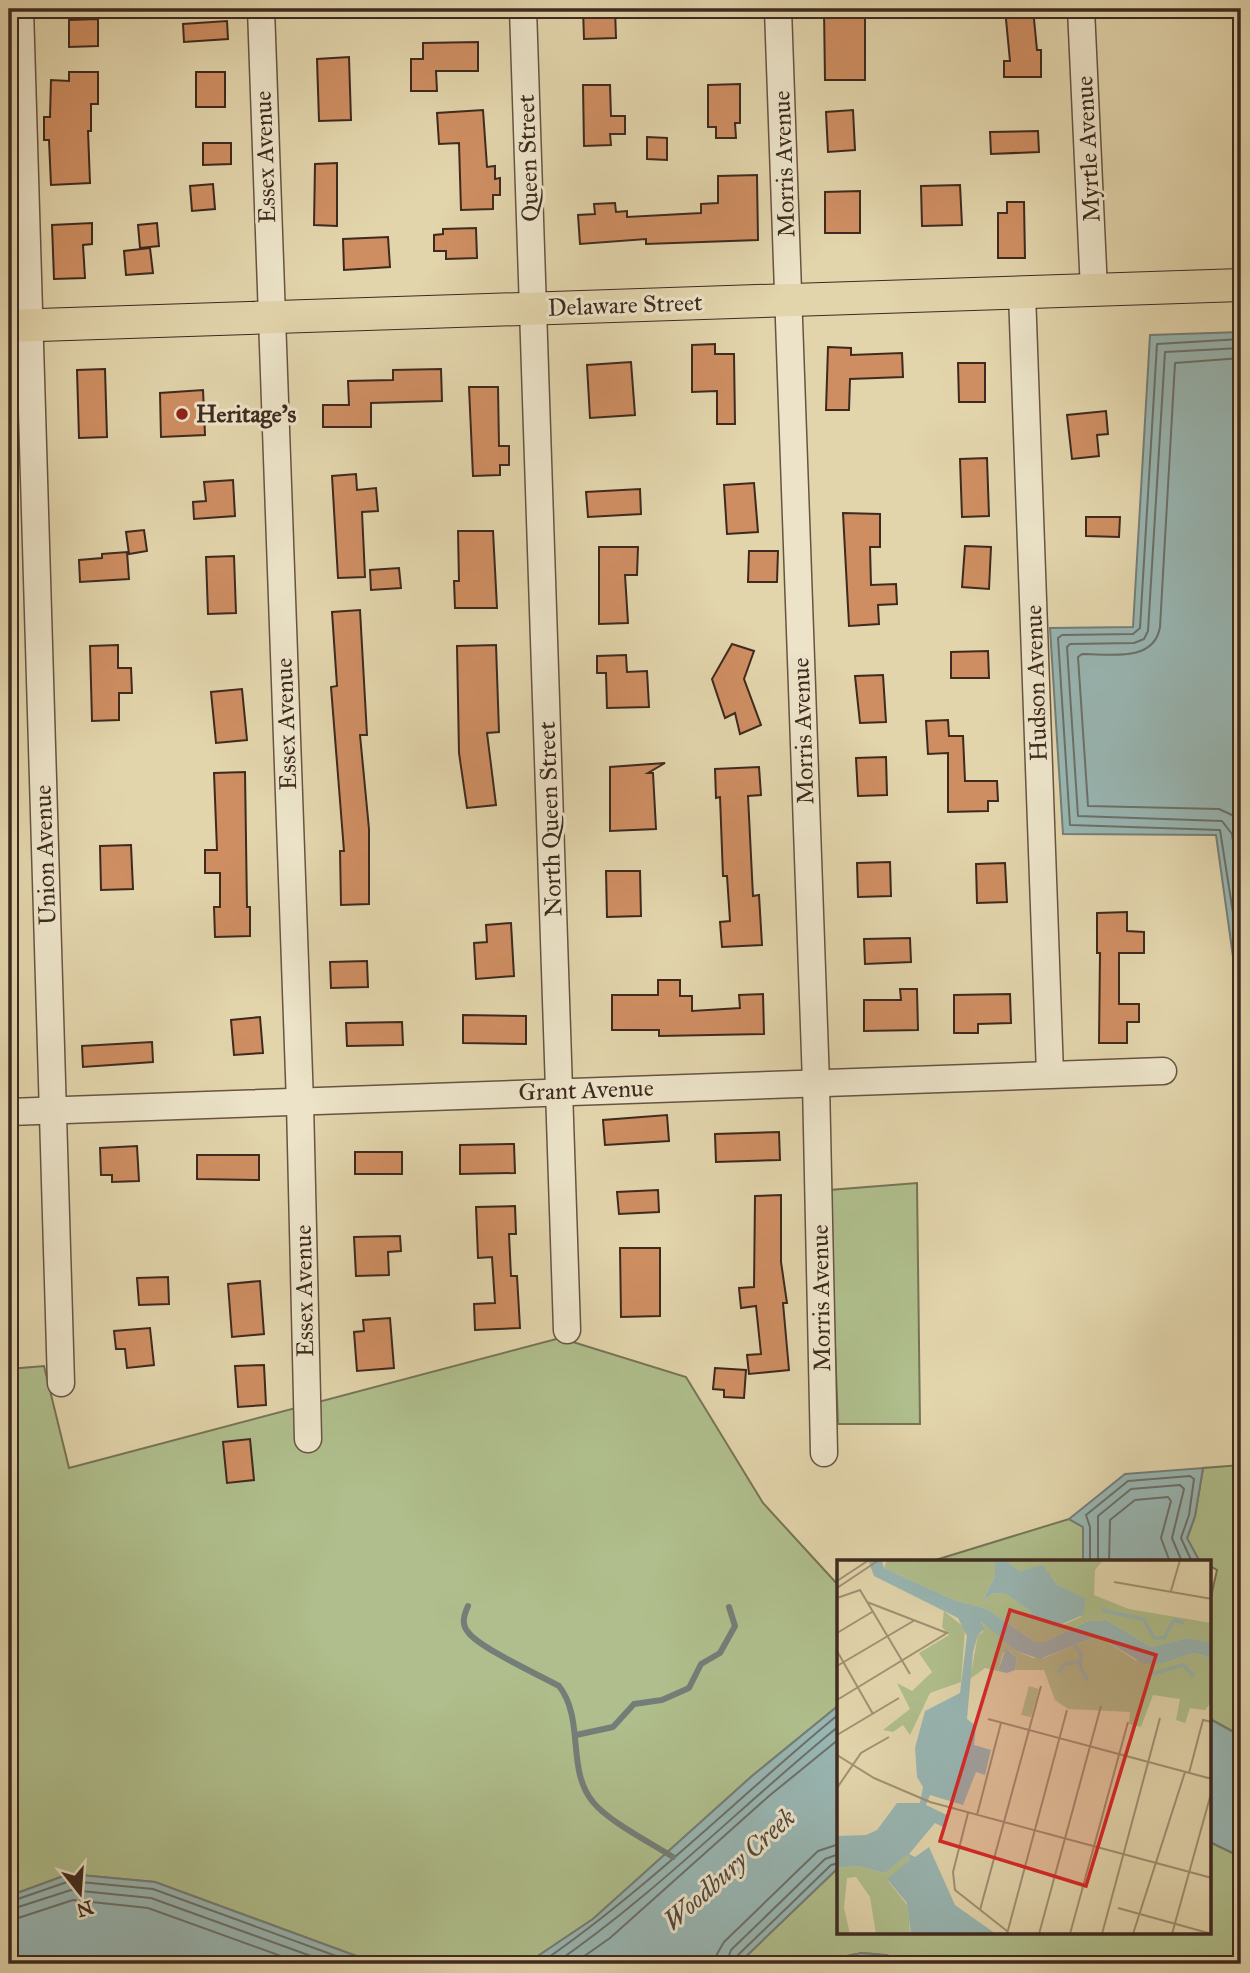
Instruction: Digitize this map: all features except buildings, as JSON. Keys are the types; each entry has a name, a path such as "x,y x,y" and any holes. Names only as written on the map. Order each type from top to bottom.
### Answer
{"main road":[{"name":"Delaware Street","path":"19,326 1241,285"}],"street":[{"name":"Union Avenue","path":"20,9 19,326 61,1383"},
{"name":"Essex Avenue","path":"261,9 300,1103 308,1439"},
{"name":"Queen Street","path":"523,9 533,308"},
{"name":"Morris Avenue","path":"778,9 816,1083 824,1453"},
{"name":"Myrtle Avenue","path":"1081,9 1094,290"},
{"name":"Hudson Avenue","path":"1022,293 1050,1074"},
{"name":"North Queen Street","path":"533,308 568,1330"},
{"name":"Grant Avenue","path":"9,1112 1163,1071"}],"green space":[{"path":"917,1183 920,1424 838,1424 829,1190"},
{"path":"560,1338 686,1377 763,1503 837,1584 837,1707 752,1776 593,1919 526,1964 378,1964 155,1882 69,1874 9,1896 9,1369 44,1366 69,1468"},
{"path":"1241,1465 1241,1736 1212,1720 1212,1592 1217,1570 1212,1567 1212,1560 1199,1560 1187,1539 1195,1516 1203,1468"},
{"path":"1069,1519 1083,1527 1083,1560 936,1560"},
{"path":"1212,1843 1241,1857 1241,1964 902,1964 885,1956 855,1954 827,1964 738,1964 837,1869 837,1934 1212,1934"}],"water":[{"path":"1241,332 1241,989 1237,985 1216,835 1063,834 1050,628 1133,627 1150,335"},
{"path":"1203,1468 1195,1516 1187,1538 1199,1560 1083,1560 1083,1527 1069,1519 1125,1474"},
{"name":"Woodbury Creek","path":"837,1707 837,1869 738,1964 526,1964 593,1919 752,1776"},
{"path":"1212,1720 1241,1736 1241,1857 1212,1843"},
{"path":"69,1874 155,1882 378,1964 9,1964 9,1896"},
{"path":"860,1953 887,1955 902,1964 827,1964"}],"waterway":[{"path":"468,1606 464,1623 474,1638 496,1653 559,1686 567,1699 571,1714 580,1775 593,1802 619,1824 673,1857"},
{"path":"576,1735 613,1727 634,1704 662,1700 689,1688 701,1664 720,1653 735,1626 729,1607"},
{"path":"9,1854 12,1901"}],"place":[{"name":"Heritage's","path":"182,414"}]}
